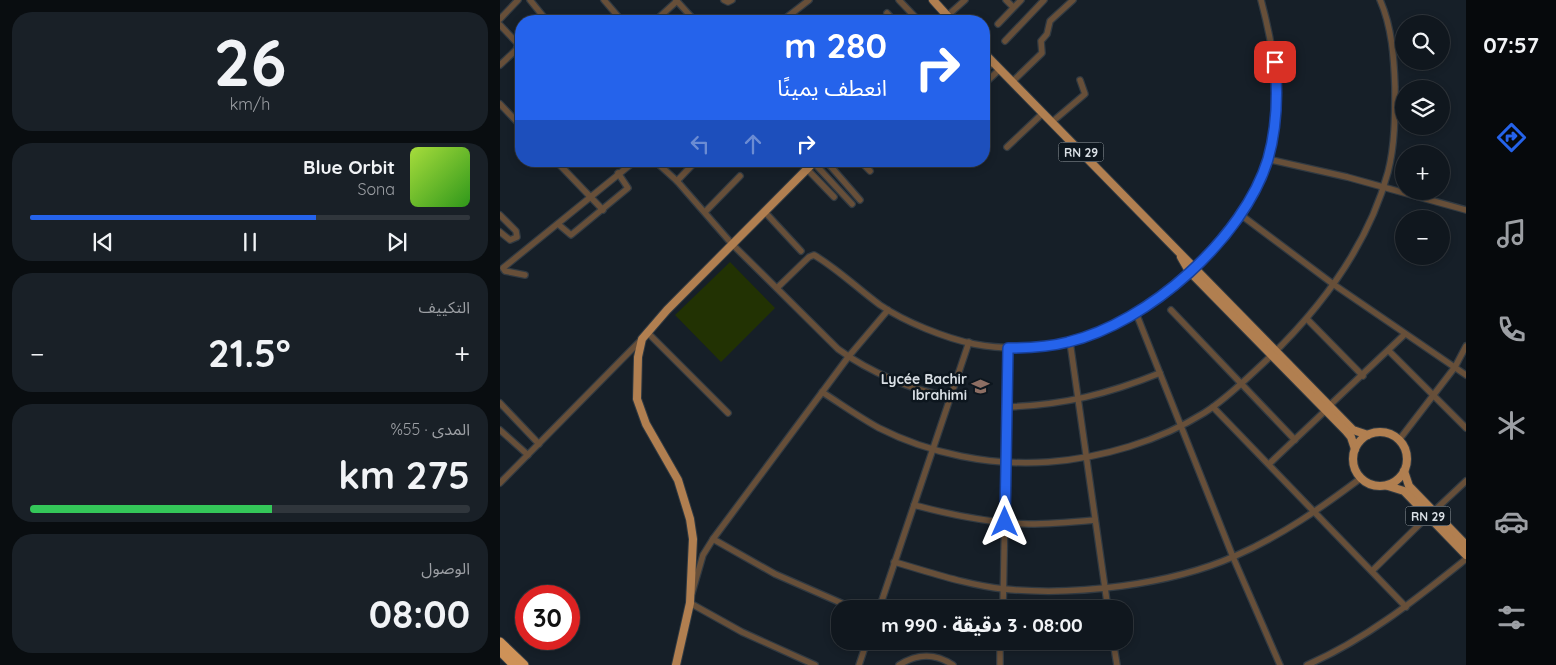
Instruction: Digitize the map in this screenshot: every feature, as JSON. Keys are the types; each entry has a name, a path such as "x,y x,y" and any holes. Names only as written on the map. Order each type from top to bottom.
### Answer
{"highway":[{"path":"500,642 524,665"},
{"path":"500,651 514,665"}],"main road":[{"path":"933,0 946,15"},
{"name":"RN 29","path":"990,59 1328,408 1353,430 1368,435"},
{"path":"676,665 692,593 693,539 678,480 646,424 637,399 638,357 642,339 764,211 810,167"},
{"name":"RN 29","path":"1328,408 1351,437 1355,449"},
{"path":"1382,432 1399,440 1406,457 1404,472 1398,480 1386,486 1372,485 1361,478 1354,466 1355,449 1368,435 1382,432"},
{"name":"RN 29","path":"1404,472 1409,486 1466,557"},
{"name":"RN 29","path":"1386,486 1404,491 1466,545"}],"street":[{"path":"500,19 518,0"},
{"path":"530,0 542,15"},
{"path":"604,0 617,15"},
{"path":"724,0 728,2 732,0"},
{"path":"790,15 809,0"},
{"path":"899,0 913,15"},
{"path":"953,15 964,0"},
{"path":"1006,0 1013,7"},
{"path":"998,24 1020,0"},
{"path":"1004,41 1044,0"},
{"path":"1012,82 1042,53 1041,41 1047,34 1050,21 1074,0"},
{"path":"776,288 810,256 814,255 888,310 969,342 1008,348 1027,348 1070,342 1099,332 1136,313 1192,269 1241,215 1267,160 1273,134 1277,93 1274,51 1261,0"},
{"path":"822,392 878,427 932,449 1005,462 1049,462 1086,457 1138,443 1182,425 1213,407 1275,353 1307,319 1333,284 1366,231 1389,169 1396,118 1394,65 1387,16 1380,0"},
{"path":"661,15 676,1 688,15"},
{"path":"500,25 515,41"},
{"path":"500,66 515,51"},
{"path":"990,65 993,62"},
{"path":"990,78 1000,69"},
{"path":"1052,122 1084,94 1080,80"},
{"path":"500,104 515,120"},
{"path":"1007,147 1042,114"},
{"path":"1267,160 1347,177 1466,210"},
{"path":"562,167 603,210"},
{"path":"525,275 505,271 503,268 627,167"},
{"path":"663,167 732,244 829,342 849,356 907,384 940,395 952,395"},
{"path":"677,181 690,167"},
{"path":"819,167 852,204"},
{"path":"831,167 860,200"},
{"path":"866,167 870,171"},
{"path":"807,170 834,197"},
{"path":"558,224 571,235 603,210 628,188 618,174"},
{"path":"705,212 740,176"},
{"path":"764,211 801,251"},
{"path":"500,215 517,234 515,239 510,240 500,232"},
{"path":"1241,215 1333,284 1466,375"},
{"path":"692,593 696,585 703,555 713,539 849,356 888,310"},
{"path":"1171,310 1295,440"},
{"path":"1136,313 1233,557 1280,665"},
{"path":"1307,319 1363,376"},
{"path":"647,332 728,413"},
{"path":"1269,464 1405,334"},
{"path":"500,483 642,339"},
{"path":"882,600 969,342"},
{"path":"1070,342 1106,600"},
{"path":"1399,440 1455,367 1466,346"},
{"path":"1003,600 1008,348"},
{"path":"1389,351 1466,428"},
{"path":"1007,407 1078,400 1121,389 1160,373"},
{"path":"500,403 539,444"},
{"path":"1213,407 1406,607"},
{"path":"500,430 528,455"},
{"path":"894,562 944,577 1004,589 1056,590 1104,588 1162,578 1233,557 1276,536 1316,512 1361,478"},
{"path":"1372,571 1466,482"},
{"path":"914,505 955,516 1005,522 1030,524 1095,520"},
{"path":"713,539 775,574 834,600"},
{"path":"1307,665 1358,640 1406,607 1466,557"},
{"path":"690,603 742,632 815,665"},
{"path":"859,665 864,650"},
{"path":"1000,650 1000,665"},
{"path":"1114,650 1116,665"},
{"path":"899,665 914,657 931,655 954,665"}],"green space":[{"path":"730,262 775,308 721,362 675,315"}],"place":[{"name":"Lycée Bachir Ibrahimi","path":"981,387"}],"route":[{"path":"1005,522 1008,348 1027,348 1070,342 1116,324 1136,313 1175,284 1214,247 1241,215 1267,160 1276,111 1275,62"}]}
